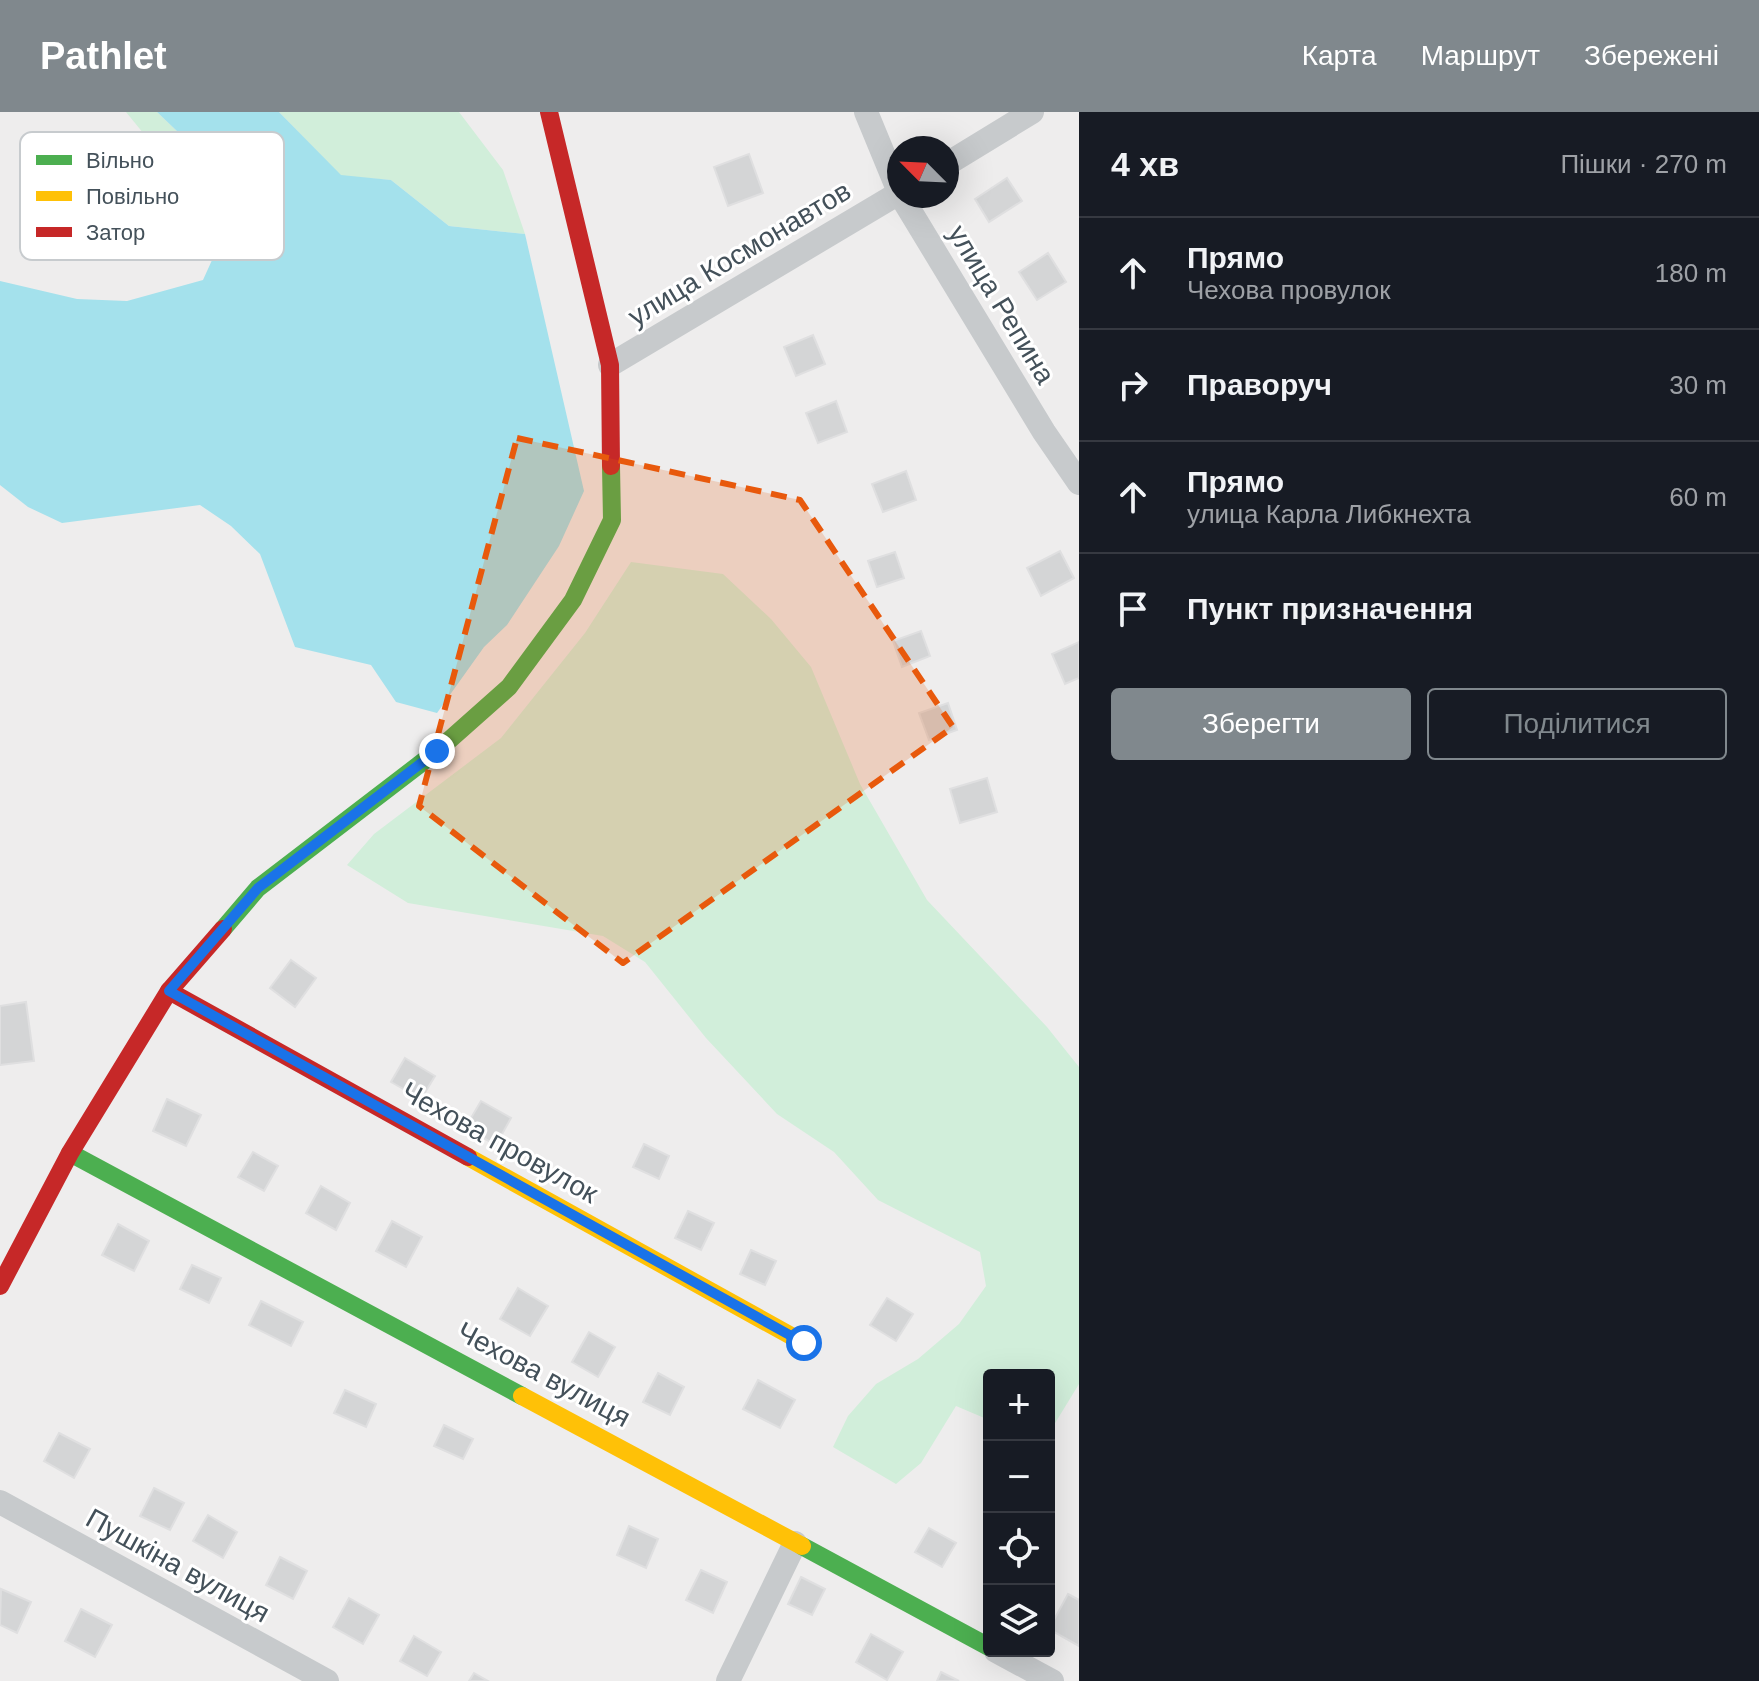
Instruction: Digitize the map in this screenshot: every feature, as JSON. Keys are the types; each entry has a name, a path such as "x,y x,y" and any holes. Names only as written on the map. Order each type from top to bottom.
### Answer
{"street":[{"path":"0,1286 70,1153 169,991 258,888 437,751 509,687 573,600 612,520 610,365 549,112"},
{"name":"улица Репина","path":"866,112 887,163"},
{"path":"959,157 1032,112"},
{"name":"улица Космонавтов","path":"610,365 887,202"},
{"name":"улица Репина","path":"908,208 1044,432 1079,483"},
{"name":"Чехова провулок","path":"169,991 804,1343"},
{"name":"Чехова вулиця","path":"70,1153 983,1644"},
{"name":"Пушкіна вулиця","path":"0,1502 327,1681"},
{"path":"728,1681 795,1543"},
{"path":"1007,1657 1052,1681"}],"highlighted area":[{"path":"517,438 800,500 953,727 623,963 419,806"}],"green space":[{"path":"126,112 157,112 178,132 142,132"},
{"path":"279,112 459,112 503,170 525,234 449,226 391,180 341,176"},
{"path":"631,562 723,574 771,619 811,667 860,784 927,900 1047,1027 1079,1067 1079,1384 1055,1423 1055,1369 983,1369 983,1417 956,1406 921,1463 896,1484 833,1447 848,1416 876,1384 918,1359 959,1324 986,1286 980,1252 878,1200 834,1152 777,1114 706,1038 645,962 603,936 408,903 347,865 374,834 501,738 585,633"}],"water":[{"path":"157,112 279,112 341,175 391,180 449,226 525,234 584,491 559,546 507,625 484,647 437,713 396,702 371,665 295,647 260,554 231,526 200,505 62,523 28,507 0,485 0,281 77,299 127,301 203,280 212,260 284,260 284,132 178,132"}],"building":[{"path":"749,154 763,193 728,206 714,167"},
{"path":"1007,178 1022,201 989,222 975,199"},
{"path":"1048,253 1066,282 1037,300 1019,272"},
{"path":"813,335 825,364 796,376 784,347"},
{"path":"836,401 847,432 818,443 806,413"},
{"path":"906,471 916,500 883,512 872,484"},
{"path":"1060,551 1074,578 1041,596 1027,568"},
{"path":"895,552 904,578 877,587 868,561"},
{"path":"921,631 930,656 902,667 893,641"},
{"path":"1079,642 1079,678 1065,684 1052,654"},
{"path":"948,703 957,730 929,740 919,713"},
{"path":"987,778 997,812 960,823 950,789"},
{"path":"291,960 316,978 295,1007 270,988"},
{"path":"26,1002 34,1061 0,1065 0,1006"},
{"path":"405,1058 435,1076 421,1099 391,1082"},
{"path":"167,1099 201,1115 186,1146 153,1131"},
{"path":"481,1101 511,1118 496,1145 465,1128"},
{"path":"644,1144 669,1156 659,1179 633,1167"},
{"path":"253,1152 278,1166 264,1191 238,1177"},
{"path":"321,1186 350,1203 336,1230 306,1213"},
{"path":"688,1211 714,1223 701,1250 675,1238"},
{"path":"392,1221 422,1237 406,1267 376,1251"},
{"path":"118,1224 149,1241 134,1271 102,1255"},
{"path":"751,1250 776,1261 765,1285 740,1274"},
{"path":"192,1265 221,1278 209,1303 180,1289"},
{"path":"518,1288 548,1306 530,1336 500,1319"},
{"path":"887,1298 913,1314 896,1341 870,1325"},
{"path":"261,1301 303,1322 291,1346 249,1325"},
{"path":"589,1332 615,1347 598,1377 572,1362"},
{"path":"658,1373 684,1387 670,1415 643,1402"},
{"path":"758,1380 795,1400 780,1428 743,1409"},
{"path":"345,1390 376,1404 366,1427 334,1413"},
{"path":"444,1425 473,1439 463,1459 434,1446"},
{"path":"59,1433 90,1449 74,1478 44,1461"},
{"path":"154,1488 184,1503 170,1530 140,1516"},
{"path":"208,1515 237,1532 223,1558 193,1541"},
{"path":"629,1526 658,1539 646,1568 617,1555"},
{"path":"929,1528 956,1543 942,1567 915,1552"},
{"path":"280,1557 307,1571 293,1599 266,1585"},
{"path":"701,1570 727,1582 713,1613 686,1600"},
{"path":"801,1577 825,1589 812,1615 788,1604"},
{"path":"1,1589 31,1602 17,1633 0,1625"},
{"path":"1068,1594 1079,1600 1079,1646 1055,1632 1055,1618"},
{"path":"349,1598 379,1615 363,1644 333,1627"},
{"path":"81,1609 112,1625 95,1657 65,1641"},
{"path":"871,1634 903,1652 887,1680 856,1662"},
{"path":"414,1636 441,1652 427,1676 400,1661"},
{"path":"941,1672 959,1681 937,1681"},
{"path":"474,1673 488,1681 469,1681"}],"traffic: fast":[{"path":"223,929 258,888 437,751 509,687 573,600 612,520 611,466"},
{"path":"70,1153 522,1396"},
{"path":"802,1546 983,1644"}],"traffic: slow":[{"path":"468,1157 804,1343"},
{"path":"522,1396 802,1546"}],"traffic: jam":[{"path":"549,112 610,365 611,466"},
{"path":"0,1286 70,1153 169,991 223,929"},
{"path":"169,991 468,1157"}],"route":[{"path":"437,751 258,888 169,991 804,1343"}]}
